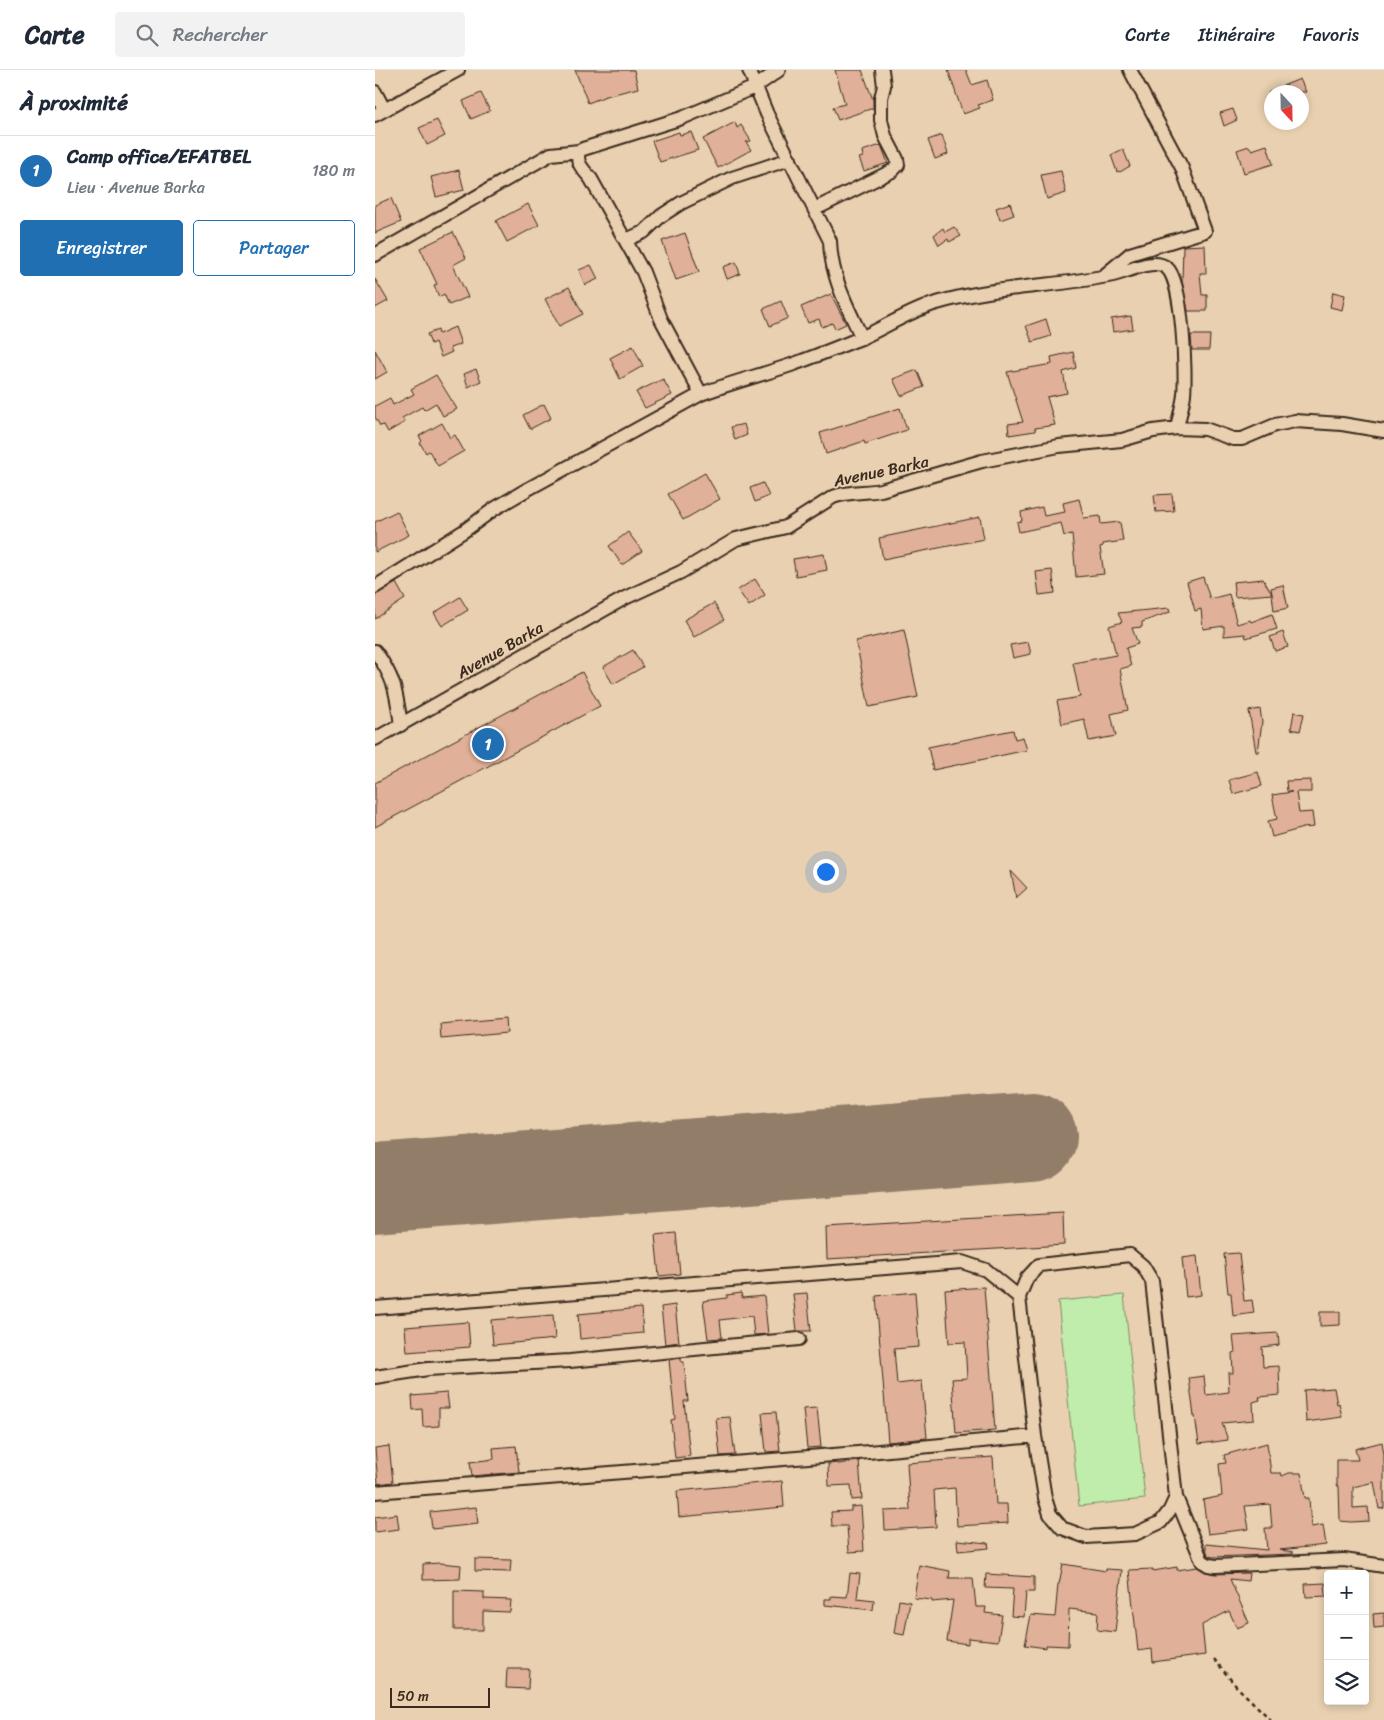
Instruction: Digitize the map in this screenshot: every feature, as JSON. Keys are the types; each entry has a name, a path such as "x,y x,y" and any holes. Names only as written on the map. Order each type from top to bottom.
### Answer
{"street":[{"path":"375,92 380,112 458,70"},
{"path":"749,70 767,114 830,241 831,258 837,282 862,338"},
{"path":"375,255 551,154 579,151 601,142 682,118 755,87 779,70"},
{"path":"815,210 892,171 898,165 897,159 885,136 881,120 881,98 884,86 882,70"},
{"path":"1104,277 1130,254 1205,231 1182,168 1130,70"},
{"path":"579,151 577,156 580,166 591,179 643,272 661,319 701,394"},
{"path":"626,240 644,232 661,216 681,203 732,178 790,159"},
{"path":"375,587 520,494 701,394 792,364 862,338 934,303 963,296 1104,277 1150,265 1160,265 1166,268 1171,273 1175,282 1185,370 1184,394 1177,428"},
{"name":"Avenue Barka","path":"375,739 579,623 625,598 681,572 736,539 786,527 833,497 842,494 881,490 982,461 1059,446 1122,440 1153,431 1177,428 1205,429 1233,439 1242,439 1275,425 1295,421 1342,424 1384,431"},
{"path":"375,651 389,672 396,690 401,725"},
{"path":"1176,1497 1170,1510 1161,1522 1135,1534 1086,1537 1062,1528 1050,1514 1045,1498 1035,1436 1019,1297 1027,1278 1039,1265 1130,1255 1143,1266 1152,1280 1176,1497 1202,1561 1209,1565 1344,1560 1384,1566"},
{"path":"375,1308 962,1262 986,1270 1019,1297"},
{"path":"375,1377 428,1369 570,1361 799,1339"},
{"path":"375,1492 858,1453 1035,1436"}],"path":[{"path":"1214,1659 1236,1686 1271,1720"}],"green space":[{"path":"1124,1295 1145,1499 1079,1506 1058,1301"}],"building":[{"path":"575,70 634,70 638,88 606,96 588,103"},
{"path":"835,70 862,70 873,100 873,108 838,120 833,107 845,104"},
{"path":"948,70 966,70 972,85 987,80 993,100 978,105 980,108 963,114"},
{"path":"1300,79 1303,85 1285,85"},
{"path":"481,93 490,111 471,119 463,101"},
{"path":"1233,109 1237,120 1224,126 1220,113"},
{"path":"437,120 445,136 427,145 419,128"},
{"path":"735,122 737,128 741,125 751,141 746,142 751,150 718,168 703,139"},
{"path":"679,132 680,135 691,132 698,150 660,162 652,141"},
{"path":"942,135 948,154 935,159 928,140"},
{"path":"881,145 888,163 864,171 859,158 863,157 862,151"},
{"path":"1267,145 1273,164 1244,173 1237,150 1249,146 1252,150"},
{"path":"1123,149 1130,166 1117,172 1111,155"},
{"path":"459,170 464,190 436,197 431,177"},
{"path":"1061,171 1066,193 1047,199 1041,175"},
{"path":"391,198 401,222 375,233 375,205"},
{"path":"1010,203 1014,215 1000,220 996,208"},
{"path":"528,204 539,225 507,242 496,221"},
{"path":"954,227 961,236 949,242 948,239 939,245 934,235 943,228 945,232"},
{"path":"453,232 466,258 453,265 468,297 449,305 444,294 439,297 434,285 437,284 420,248"},
{"path":"685,233 699,272 676,280 662,241"},
{"path":"1205,245 1206,273 1200,273 1202,295 1207,295 1207,311 1188,311 1182,281 1183,246"},
{"path":"736,262 740,274 727,279 723,267"},
{"path":"591,265 598,279 585,285 579,270"},
{"path":"375,279 388,301 375,308"},
{"path":"569,287 583,314 559,326 545,299"},
{"path":"1333,292 1345,295 1342,310 1330,307"},
{"path":"831,294 846,324 835,329 832,323 822,327 819,319 808,323 801,307"},
{"path":"781,301 788,318 770,326 763,309"},
{"path":"1131,316 1133,329 1113,332 1111,319"},
{"path":"1046,319 1051,336 1032,342 1026,326"},
{"path":"455,327 461,344 450,348 452,352 441,357 435,342 431,344 427,334 438,330 439,334"},
{"path":"1191,335 1210,335 1209,350 1192,350"},
{"path":"633,346 643,366 620,379 610,358"},
{"path":"375,350 387,372 375,379"},
{"path":"1073,352 1076,368 1063,372 1067,393 1047,397 1055,425 1035,428 1035,431 1009,435 1008,424 1023,422 1007,372 1052,364 1051,357"},
{"path":"476,369 481,381 468,387 464,374"},
{"path":"917,370 924,387 901,396 893,379"},
{"path":"436,375 457,409 443,416 436,403 424,410 422,407 402,418 405,422 388,432 384,425 380,426 375,417 375,406 390,398 393,405 414,394 411,389"},
{"path":"663,379 672,395 645,408 636,392"},
{"path":"544,404 551,418 530,429 523,415"},
{"path":"900,408 907,430 865,444 864,441 826,454 820,433"},
{"path":"442,423 450,438 455,435 464,451 438,466 429,451 426,453 420,443 422,441 419,436"},
{"path":"744,424 747,435 735,440 731,427"},
{"path":"705,473 720,499 683,520 668,494"},
{"path":"763,483 769,496 755,502 750,488"},
{"path":"1172,494 1174,511 1156,512 1154,495"},
{"path":"1079,499 1084,518 1100,516 1101,524 1120,522 1123,541 1103,544 1100,547 1104,574 1076,577 1072,534 1064,536 1061,523 1019,532 1017,522 1022,521 1021,512 1042,507 1044,516 1065,512 1063,503"},
{"path":"397,511 409,535 375,552 375,522"},
{"path":"980,517 984,539 883,559 879,538"},
{"path":"628,532 642,551 622,565 609,546"},
{"path":"824,554 827,570 796,576 793,559"},
{"path":"1052,570 1055,593 1039,595 1036,572"},
{"path":"1203,577 1210,599 1229,594 1237,624 1250,620 1251,622 1272,614 1277,629 1246,638 1245,634 1224,636 1224,626 1203,629 1201,609 1195,611 1187,582"},
{"path":"755,579 765,595 749,606 738,590"},
{"path":"1263,579 1272,594 1235,597 1233,582"},
{"path":"396,583 405,599 375,619 375,595"},
{"path":"1283,585 1288,608 1274,611 1271,588"},
{"path":"460,597 468,610 442,626 434,613"},
{"path":"714,603 724,620 694,637 684,620"},
{"path":"1169,608 1170,612 1142,622 1142,627 1132,628 1138,644 1126,648 1131,666 1120,669 1128,710 1111,714 1116,736 1089,741 1084,719 1062,724 1057,701 1080,697 1073,663 1116,655 1109,626 1122,622 1118,613"},
{"path":"904,630 918,697 869,707 856,641"},
{"path":"1283,632 1288,647 1275,651 1270,637"},
{"path":"1028,642 1031,654 1013,658 1010,645"},
{"path":"633,650 643,667 613,684 603,667"},
{"path":"582,672 600,706 375,827 375,783"},
{"path":"1260,709 1262,722 1258,752 1256,752 1249,711"},
{"path":"1294,712 1304,714 1300,731 1291,729"},
{"path":"1013,730 1015,739 1023,737 1027,750 933,770 928,747"},
{"path":"1258,772 1262,786 1233,794 1229,780"},
{"path":"1311,780 1311,792 1296,792 1299,813 1312,812 1314,827 1303,828 1272,837 1268,821 1277,819 1272,795 1292,792 1287,791 1286,781"},
{"path":"1011,871 1027,888 1016,898"},
{"path":"506,1018 507,1033 441,1039 440,1024"},
{"path":"1063,1213 1064,1245 827,1259 826,1227"},
{"path":"676,1233 680,1274 659,1276 655,1235"},
{"path":"1239,1253 1244,1301 1252,1300 1254,1313 1233,1316 1231,1293 1228,1293 1224,1254"},
{"path":"1197,1256 1201,1295 1186,1297 1182,1258"},
{"path":"984,1287 995,1430 956,1433 952,1379 967,1378 965,1342 949,1343 945,1290"},
{"path":"915,1292 919,1347 894,1349 897,1384 922,1381 927,1438 888,1442 876,1296"},
{"path":"741,1293 742,1298 764,1296 768,1334 754,1335 752,1316 720,1320 722,1338 708,1339 703,1301 727,1298 727,1295"},
{"path":"807,1293 811,1331 797,1331 793,1294"},
{"path":"675,1305 679,1342 665,1344 661,1307"},
{"path":"641,1308 643,1333 580,1339 578,1314"},
{"path":"1320,1312 1340,1312 1340,1325 1320,1326"},
{"path":"553,1315 555,1339 493,1345 491,1320"},
{"path":"468,1322 470,1347 407,1352 405,1327"},
{"path":"1278,1333 1279,1345 1262,1347 1263,1367 1279,1366 1280,1395 1259,1397 1260,1400 1253,1402 1254,1420 1222,1423 1228,1440 1199,1444 1189,1378 1204,1376 1206,1395 1229,1392 1228,1373 1233,1373 1232,1353 1235,1352 1233,1336"},
{"path":"681,1358 681,1362 684,1362 688,1401 684,1401 690,1456 675,1458 671,1420 675,1419 669,1360"},
{"path":"1334,1388 1342,1417 1306,1422 1304,1390"},
{"path":"447,1393 449,1408 439,1408 439,1426 423,1427 422,1409 413,1410 412,1396"},
{"path":"817,1408 821,1447 807,1448 803,1409"},
{"path":"776,1412 780,1451 766,1452 762,1413"},
{"path":"730,1417 735,1455 720,1456 716,1418"},
{"path":"1382,1442 1384,1455 1384,1508 1379,1509 1374,1482 1353,1487 1353,1508 1368,1507 1369,1521 1340,1521 1337,1460 1358,1460 1355,1449"},
{"path":"1267,1443 1271,1473 1281,1473 1282,1476 1289,1473 1301,1473 1305,1498 1309,1498 1311,1527 1323,1525 1326,1545 1280,1550 1293,1552 1293,1554 1212,1557 1208,1555 1206,1544 1267,1550 1265,1528 1272,1528 1270,1504 1245,1506 1249,1529 1208,1534 1203,1500 1222,1496 1219,1464 1226,1463 1224,1455"},
{"path":"389,1446 393,1482 378,1484 375,1448"},
{"path":"516,1446 519,1472 472,1476 470,1462 494,1459 493,1448"},
{"path":"993,1457 996,1504 1007,1504 1008,1523 957,1526 955,1488 934,1490 936,1527 885,1530 884,1511 910,1510 907,1463"},
{"path":"859,1461 862,1499 852,1500 851,1485 829,1486 828,1464"},
{"path":"782,1481 784,1507 679,1517 677,1491"},
{"path":"861,1506 864,1551 849,1552 847,1526 832,1526 831,1512 851,1511 851,1507"},
{"path":"476,1507 478,1524 432,1529 430,1512"},
{"path":"397,1514 399,1529 375,1532 375,1517"},
{"path":"957,1540 988,1543 989,1548 958,1551"},
{"path":"475,1559 511,1560 510,1572 475,1571"},
{"path":"423,1564 461,1565 460,1579 423,1580"},
{"path":"1063,1564 1106,1571 1106,1569 1122,1570 1115,1632 1097,1630 1098,1612 1069,1609 1068,1646 1046,1645 1046,1648 1025,1645 1031,1615 1055,1617 1058,1584"},
{"path":"919,1565 950,1571 949,1578 973,1578 976,1607 986,1607 985,1613 1002,1615 998,1641 968,1638 968,1644 947,1641 953,1600 932,1602 932,1600 914,1598"},
{"path":"1177,1567 1177,1570 1197,1567 1205,1572 1215,1574 1249,1573 1248,1581 1230,1579 1249,1623 1237,1628 1229,1611 1202,1625 1205,1655 1153,1662 1152,1649 1138,1651 1129,1570 1153,1569 1153,1571"},
{"path":"850,1573 860,1574 857,1598 874,1600 873,1610 825,1605 825,1599 831,1599 831,1596 847,1597"},
{"path":"986,1574 1034,1577 1034,1592 1026,1592 1024,1617 1011,1616 1013,1589 985,1588"},
{"path":"1324,1583 1324,1596 1306,1597 1305,1584"},
{"path":"454,1591 484,1592 484,1599 511,1600 510,1612 483,1611 483,1630 454,1630"},
{"path":"899,1600 910,1602 904,1635 894,1633"},
{"path":"1384,1613 1384,1627 1374,1628 1373,1614"},
{"path":"507,1669 529,1669 528,1689 506,1688"}],"runway":[{"path":"375,1188 1032,1137"}],"place":[{"name":"Camp office/EFATBEL","path":"488,744"}]}
